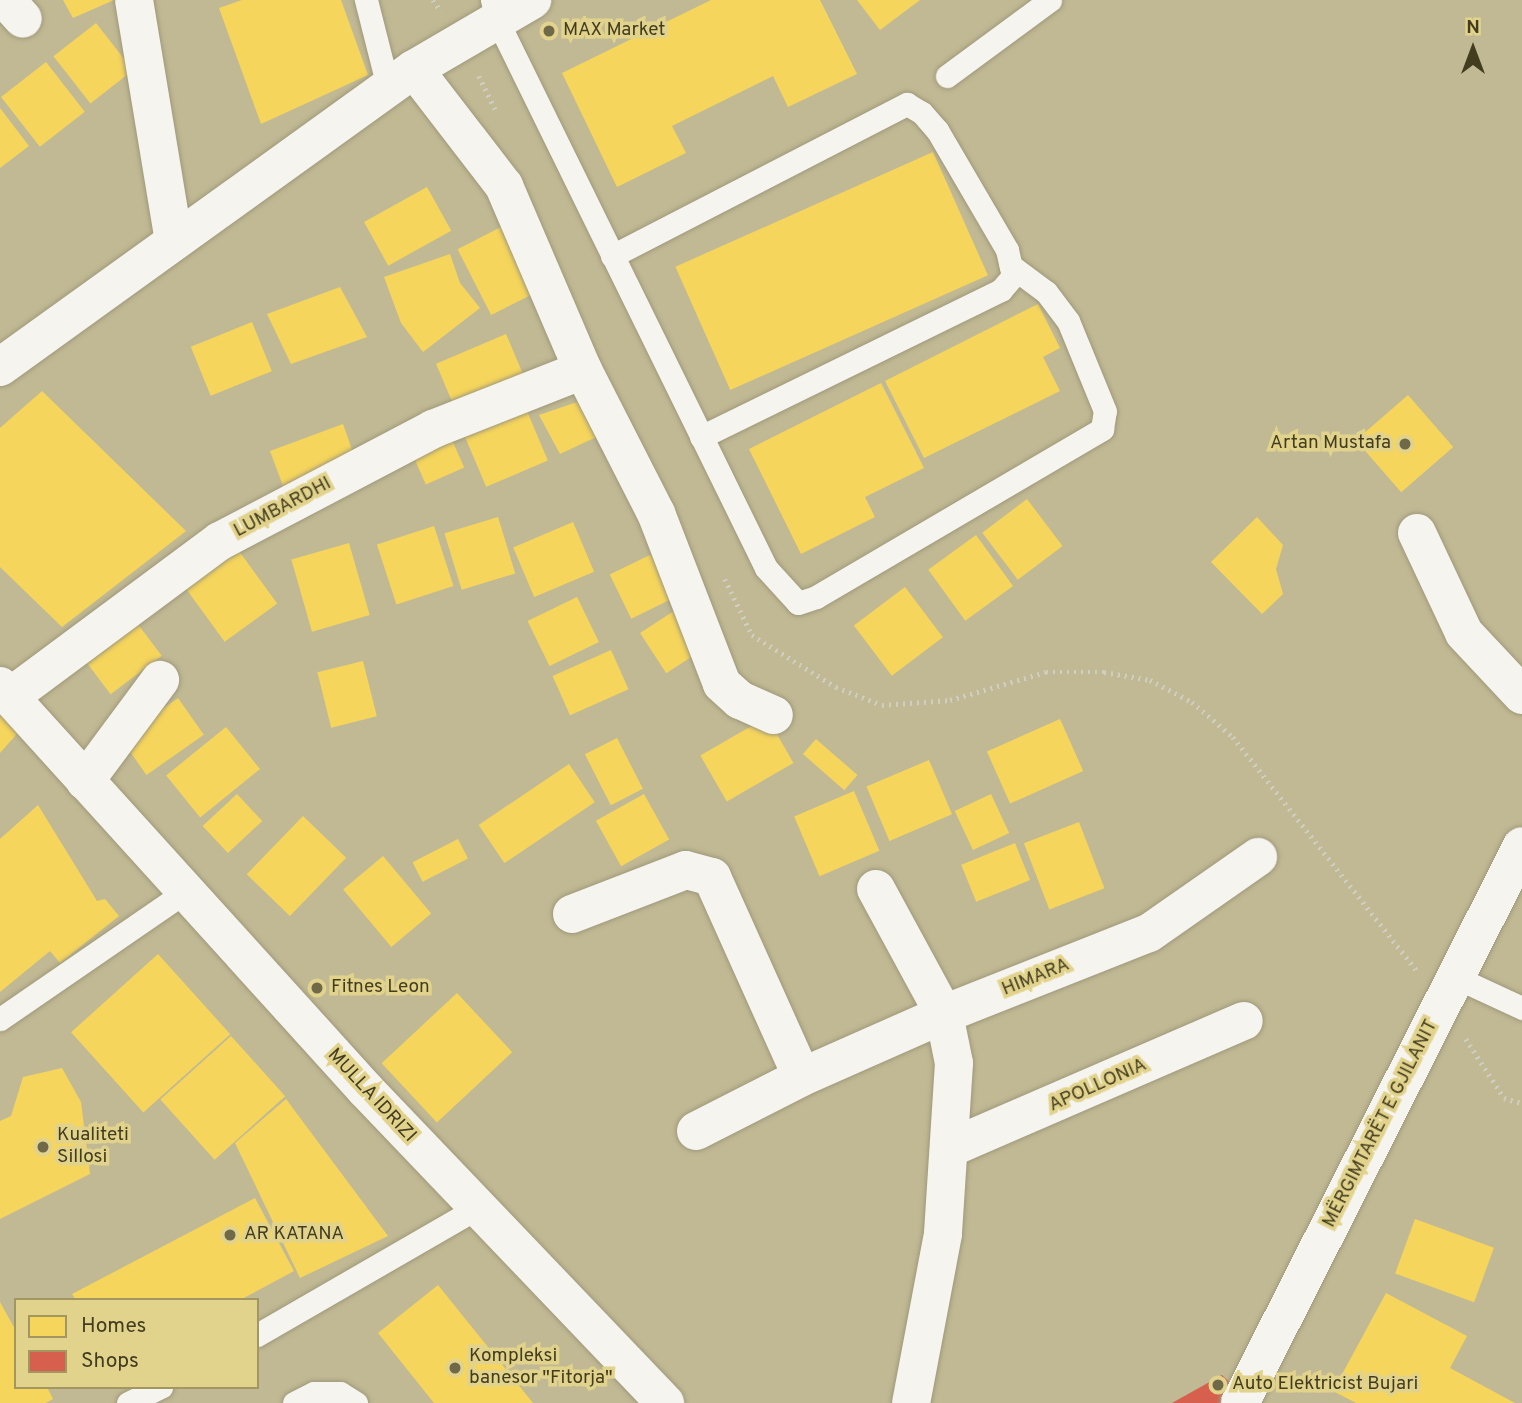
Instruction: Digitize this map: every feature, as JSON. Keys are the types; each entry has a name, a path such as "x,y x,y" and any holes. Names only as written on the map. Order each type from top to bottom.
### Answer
{"street":[{"path":"134,0 174,241"},
{"path":"0,367 409,72 461,40 494,10 533,0"},
{"path":"409,72 504,186 583,370 656,513 722,684 740,700 774,715"},
{"name":"LUMBARDHI","path":"6,691 220,541 433,429 583,370"},
{"path":"1417,533 1464,633 1522,695"},
{"path":"85,781 160,680"},
{"name":"MULLA IDRIZI","path":"6,691 183,893 477,1208 665,1403"},
{"name":"MËRGIMTARËT E GJILANIT","path":"1240,1403 1522,846"},
{"name":"HIMARA","path":"696,1131 802,1077 944,1014 1149,933 1258,857"},
{"path":"572,914 686,870 712,877 802,1077"},
{"path":"876,889 944,1014 954,1063 943,1234 911,1403"},
{"name":"APOLLONIA","path":"950,1148 1244,1021"}],"lane":[{"path":"366,0 409,72"},
{"path":"947,76 1051,0"},
{"path":"494,10 701,437 782,590 798,603 816,597 1102,429 1105,411 1068,321 1046,292 1011,266"},
{"path":"612,256 906,104 922,113 937,130 1007,250 1013,276 1001,290 701,437"},
{"path":"0,1019 183,893"},
{"path":"1449,990 1522,1008"},
{"path":"259,1334 477,1208"},
{"path":"128,1403 157,1389"},
{"path":"294,1403 314,1393 340,1393 356,1403"}],"path":[{"path":"752,635 836,687 882,705 950,700 1046,672 1104,672 1150,680 1192,702 1233,737 1449,990 1504,1098 1522,1102"}],"building: Homes":[{"path":"63,0 114,0 73,18"},
{"path":"242,0 341,0 368,75 261,124 219,8"},
{"path":"711,0 820,0 857,74 788,107 773,76 672,126 686,153 617,187 562,73"},
{"path":"857,0 920,0 880,30"},
{"path":"96,23 133,70 90,104 53,56"},
{"path":"46,62 85,112 40,147 1,97"},
{"path":"0,108 29,146 0,168"},
{"path":"933,152 988,275 730,390 675,267"},
{"path":"427,187 451,231 388,266 364,222"},
{"path":"503,226 537,292 491,315 458,249"},
{"path":"450,254 460,283 480,308 423,352 401,323 384,277"},
{"path":"340,287 367,337 291,364 267,314"},
{"path":"1038,304 1060,348 1043,357 1060,391 924,458 885,381"},
{"path":"252,322 272,371 211,396 191,347"},
{"path":"506,334 525,378 455,408 436,364"},
{"path":"881,383 924,468 865,497 875,517 801,554 749,449"},
{"path":"42,391 186,531 62,627 0,567 0,428"},
{"name":"Artan Mustafa","path":"1408,395 1453,447 1401,492 1356,440"},
{"path":"586,399 607,432 560,454 539,415"},
{"path":"526,409 548,461 486,487 464,435"},
{"path":"343,424 356,461 286,494 270,451"},
{"path":"452,440 464,467 426,484 414,457"},
{"path":"1027,499 1063,546 1018,580 982,533"},
{"path":"498,517 515,573 462,590 444,533"},
{"path":"1257,517 1283,545 1276,569 1283,594 1262,614 1211,562"},
{"path":"573,522 594,572 534,597 513,547"},
{"path":"434,526 453,586 396,604 377,545"},
{"path":"976,535 1013,586 965,621 928,570"},
{"path":"349,543 370,615 312,632 291,560"},
{"path":"239,551 277,604 225,642 186,589"},
{"path":"652,554 673,598 631,619 610,575"},
{"path":"905,587 943,637 892,676 854,626"},
{"path":"577,597 599,642 549,666 528,621"},
{"path":"677,609 703,649 666,673 640,633"},
{"path":"137,623 162,656 111,694 86,662"},
{"path":"611,650 628,689 570,715 553,676"},
{"path":"363,661 377,716 331,728 317,672"},
{"path":"0,693 30,719 0,753"},
{"path":"178,698 204,735 146,775 121,738"},
{"path":"767,717 794,763 727,801 700,756"},
{"path":"1060,719 1083,771 1010,804 987,752"},
{"path":"226,727 260,769 200,817 166,775"},
{"path":"617,738 643,789 611,805 585,754"},
{"path":"816,739 858,775 844,790 803,754"},
{"path":"929,760 952,814 889,841 866,787"},
{"path":"569,764 595,802 504,863 479,825"},
{"path":"854,791 879,851 820,876 794,816"},
{"path":"237,794 262,821 228,853 203,826"},
{"path":"644,794 669,839 621,866 596,821"},
{"path":"991,794 1009,833 973,850 955,811"},
{"path":"38,805 97,901 105,899 119,916 60,963 50,951 0,992 0,839"},
{"path":"303,816 346,858 290,916 247,874"},
{"path":"1079,822 1104,888 1049,909 1024,843"},
{"path":"458,839 468,859 423,882 413,862"},
{"path":"1015,843 1030,880 976,902 961,865"},
{"path":"383,856 431,913 391,947 343,889"},
{"path":"158,954 230,1034 143,1113 71,1032"},
{"path":"457,993 512,1052 437,1122 382,1063"},
{"path":"231,1036 285,1096 215,1160 160,1100"},
{"name":"Kualiteti Sillosi","path":"62,1068 81,1102 90,1174 0,1219 0,1121 11,1116 23,1077"},
{"path":"286,1099 388,1236 300,1278 235,1143"},
{"name":"AR KATANA","path":"255,1198 294,1271 244,1298 75,1298 72,1294"},
{"path":"1415,1219 1494,1248 1474,1302 1395,1274"},
{"name":"Kompleksi banesor \"Fitorja\"","path":"438,1285 533,1403 434,1403 378,1333"},
{"path":"1386,1293 1467,1336 1450,1368 1515,1403 1356,1403 1333,1391"},
{"path":"0,1302 14,1327 14,1389 48,1389 53,1399 46,1403 0,1403"}],"building: Shops":[{"name":"Auto Elektricist Bujari","path":"1222,1375 1244,1396 1240,1403 1172,1403"}],"place":[{"name":"MAX Market","path":"549,31"},
{"name":"Artan Mustafa","path":"1405,444"},
{"name":"Fitnes Leon","path":"317,988"},
{"name":"Kualiteti Sillosi","path":"43,1147"},
{"name":"AR KATANA","path":"230,1235"},
{"name":"Kompleksi banesor \"Fitorja\"","path":"455,1368"},
{"name":"Auto Elektricist Bujari","path":"1218,1385"}]}
